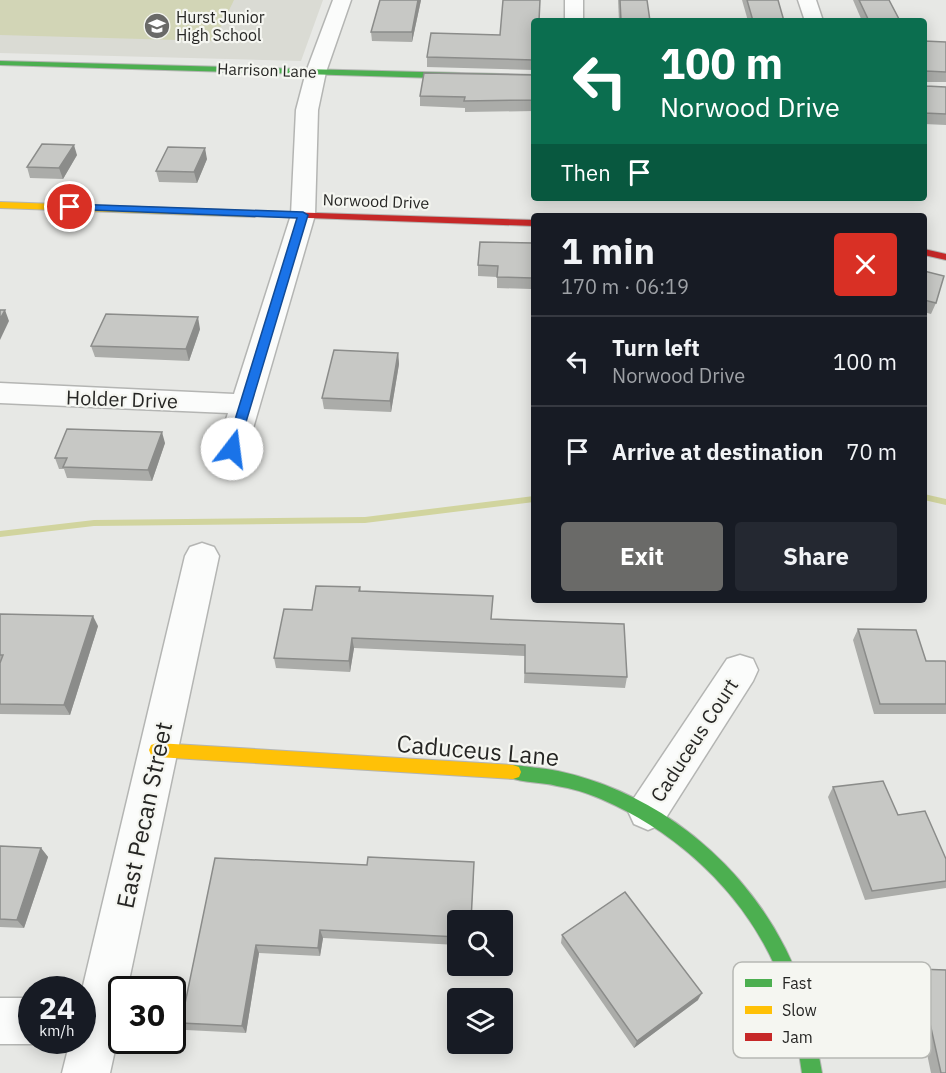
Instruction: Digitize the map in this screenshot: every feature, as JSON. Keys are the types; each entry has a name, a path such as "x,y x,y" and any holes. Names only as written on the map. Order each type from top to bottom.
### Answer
{"street":[{"path":"232,449 303,215 307,110 316,72 342,0"},
{"path":"574,0 574,18"},
{"path":"807,0 813,18"},
{"name":"Harrison Lane","path":"0,63 531,78"},
{"name":"Norwood Drive","path":"0,205 531,223"},
{"path":"927,253 946,257"},
{"name":"Holder Drive","path":"0,393 244,404"},
{"name":"East Pecan Street","path":"96,1000 157,750 201,556"},
{"name":"Caduceus Court","path":"648,811 740,670"},
{"name":"Caduceus Lane","path":"157,750 530,773 586,784 648,811 721,868 751,904 782,962"},
{"path":"0,1021 18,1021"},
{"name":"East Pecan Street","path":"86,1073 88,1054"},
{"name":"Caduceus Lane","path":"810,1058 812,1073"}],"shaded area":[{"name":"Hurst Junior High School","path":"0,0 323,0 301,61 0,53"}],"green space":[{"path":"0,0 234,0 214,41 0,35"}],"building":[{"path":"380,0 418,0 412,32 371,32"},
{"path":"503,0 540,0 539,18 531,18 531,60 427,57 431,33 500,35"},
{"path":"620,0 647,0 650,18 621,18"},
{"path":"747,0 778,0 783,18 752,18"},
{"path":"859,0 889,0 898,18 868,18"},
{"path":"927,41 946,42 946,72 927,71"},
{"path":"424,73 531,75 531,100 464,101 465,97 420,96"},
{"path":"927,86 946,87 946,114 927,113"},
{"path":"42,144 74,145 59,168 27,167"},
{"path":"168,147 205,148 194,172 156,171"},
{"path":"480,242 531,243 531,278 497,277 498,266 478,265"},
{"path":"927,272 944,276 936,303 927,301"},
{"path":"106,314 198,317 186,349 91,346"},
{"path":"334,350 398,353 390,401 322,398"},
{"path":"67,429 162,432 148,470 63,467 67,458 55,458"},
{"path":"316,586 360,587 359,591 493,596 491,619 624,624 627,677 525,673 525,645 352,638 349,661 274,658 284,609 312,610"},
{"path":"0,614 93,616 64,705 0,704 0,663 3,655 0,655"},
{"path":"858,629 916,630 926,661 945,661 946,663 946,704 880,704"},
{"path":"883,781 898,815 925,811 946,859 946,881 872,891 833,787"},
{"path":"0,846 41,848 17,920 0,919"},
{"path":"368,857 474,862 472,910 447,910 447,936 320,930 318,948 256,945 242,1026 186,1023 186,999 215,858 367,865"},
{"path":"625,892 702,993 637,1041 562,935"},
{"path":"931,969 946,970 946,1073 941,1073 931,1028"}],"waterway":[{"path":"927,498 946,502"},
{"path":"0,534 94,523 365,520 531,499"}],"traffic: fast":[{"path":"0,63 531,78"},
{"path":"513,772 558,779 602,792 643,811 682,836 716,866 746,900 771,938 782,962"},
{"path":"810,1058 812,1073"}],"traffic: slow":[{"path":"0,205 255,214"},
{"path":"157,750 513,772"}],"traffic: jam":[{"path":"255,214 531,223"},
{"path":"927,253 946,257"}],"place":[{"name":"Hurst Junior High School","path":"157,26"}],"route":[{"path":"70,207 303,215 232,449"}]}
